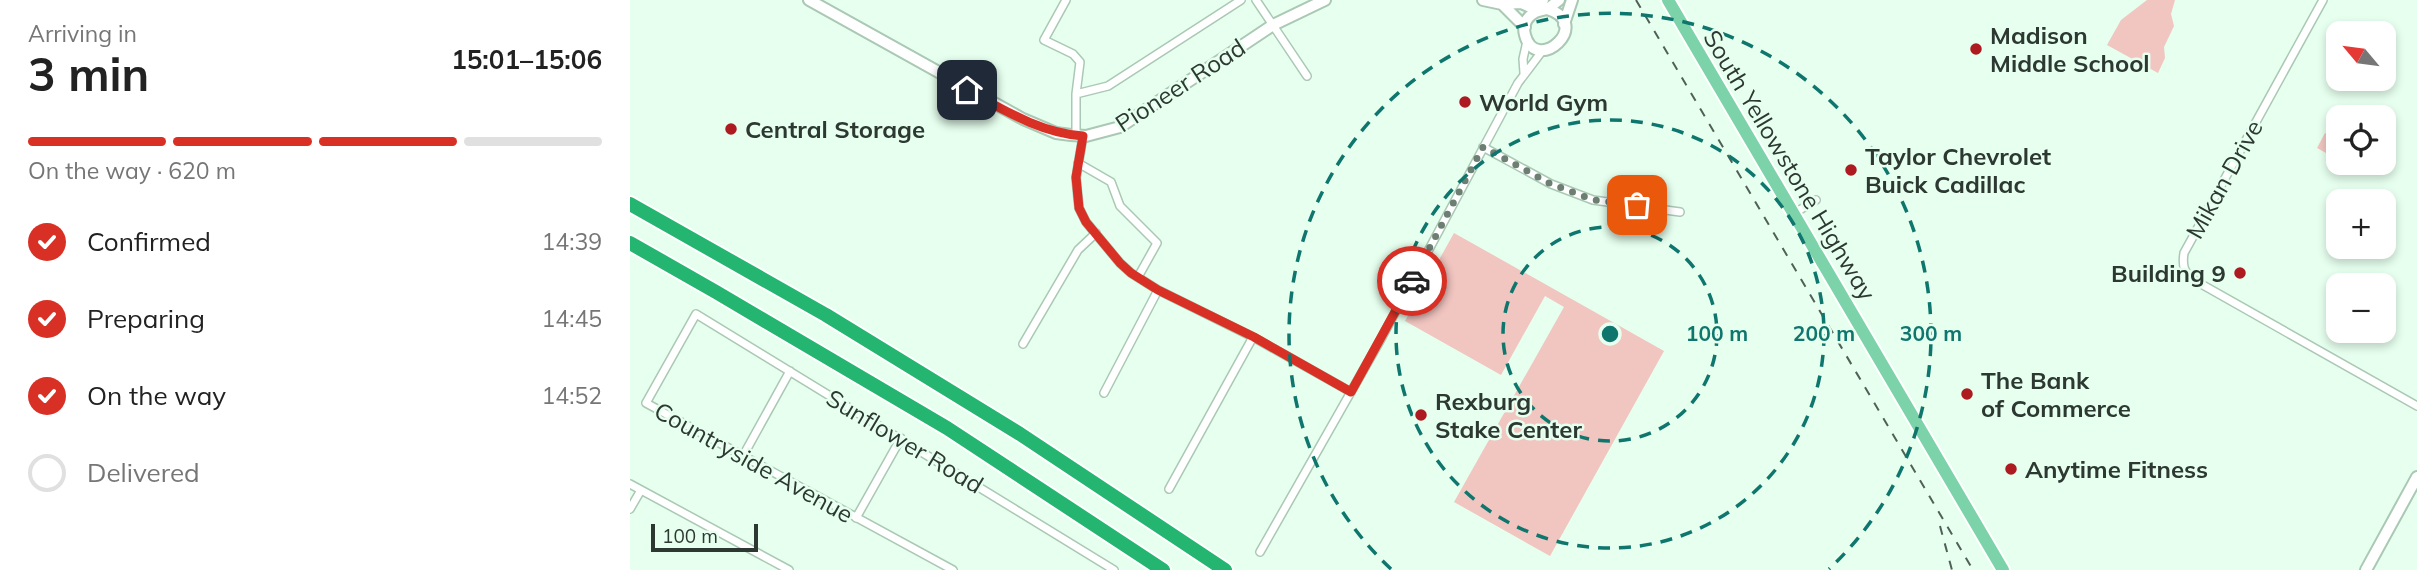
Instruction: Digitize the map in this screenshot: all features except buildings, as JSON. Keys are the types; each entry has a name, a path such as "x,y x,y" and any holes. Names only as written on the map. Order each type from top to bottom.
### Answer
{"highway":[{"path":"630,204 826,314 1020,434 1225,570"},
{"path":"630,243 947,428 1163,570"}],"main road":[{"name":"South Yellowstone Highway","path":"1668,0 2003,570"}],"street":[{"name":"Pioneer Road","path":"808,0 997,107 1056,133 1080,136 1103,134 1120,127 1273,25 1325,0"},
{"path":"1066,0 1044,40 1073,54 1080,62 1076,94 1080,136 1076,196 1086,222 1120,263 1158,290 1254,337 1351,392"},
{"path":"1076,94 1108,86 1241,0"},
{"path":"1256,0 1307,76"},
{"path":"1483,0 1543,7 1559,15 1564,24 1565,34 1562,41 1551,49 1543,50 1527,41"},
{"path":"1524,73 1523,59 1527,41 1525,27 1529,16 1559,0"},
{"path":"1564,24 1572,0"},
{"name":"Mikan Drive","path":"2323,0 2184,253 2182,263 2185,273 2194,280 2417,406"},
{"path":"1502,4 1525,27"},
{"path":"1260,552 1351,392 1524,73 1543,50"},
{"path":"1483,147 1551,184 1594,200 1680,212"},
{"path":"1079,163 1111,183 1120,206 1157,243 1138,277"},
{"path":"1793,215 1816,200"},
{"path":"1023,344 1078,250 1096,233"},
{"path":"1104,393 1158,290"},
{"name":"Sunflower Road","path":"696,314 1114,570"},
{"name":"Countryside Avenue","path":"696,314 646,403 953,570"},
{"path":"1169,489 1254,337"},
{"path":"743,456 790,370"},
{"path":"856,518 901,438"},
{"path":"2366,570 2417,477"},
{"path":"630,484 789,570"},
{"path":"630,509 641,490"}],"shaded area":[{"path":"2147,0 2175,0 2171,14 2174,26 2164,47 2165,58 2158,73 2107,45 2121,20"},
{"path":"2325,133 2326,133 2326,153 2317,148"},
{"path":"1454,233 1664,351 1550,556 1454,502 1564,307 1545,296 1501,375 1405,321"}],"railway":[{"path":"1636,0 1973,570"},
{"path":"1940,526 1952,570"}],"way so far":[{"path":"1412,281 1483,147 1551,184 1594,200 1637,205"}],"place":[{"name":"Madison Middle School","path":"1976,49"},
{"name":"World Gym","path":"1465,102"},
{"name":"Central Storage","path":"731,129"},
{"name":"Taylor Chevrolet Buick Cadillac","path":"1851,170"},
{"name":"Building 9","path":"2240,273"},
{"name":"The Bank of Commerce","path":"1967,394"},
{"name":"Rexburg Stake Center","path":"1421,415"},
{"name":"Anytime Fitness","path":"2011,469"}],"route":[{"path":"967,90 1037,126 1056,133 1083,136 1076,177 1079,208 1086,222 1131,273 1165,294 1254,337 1351,392 1412,281"}]}
